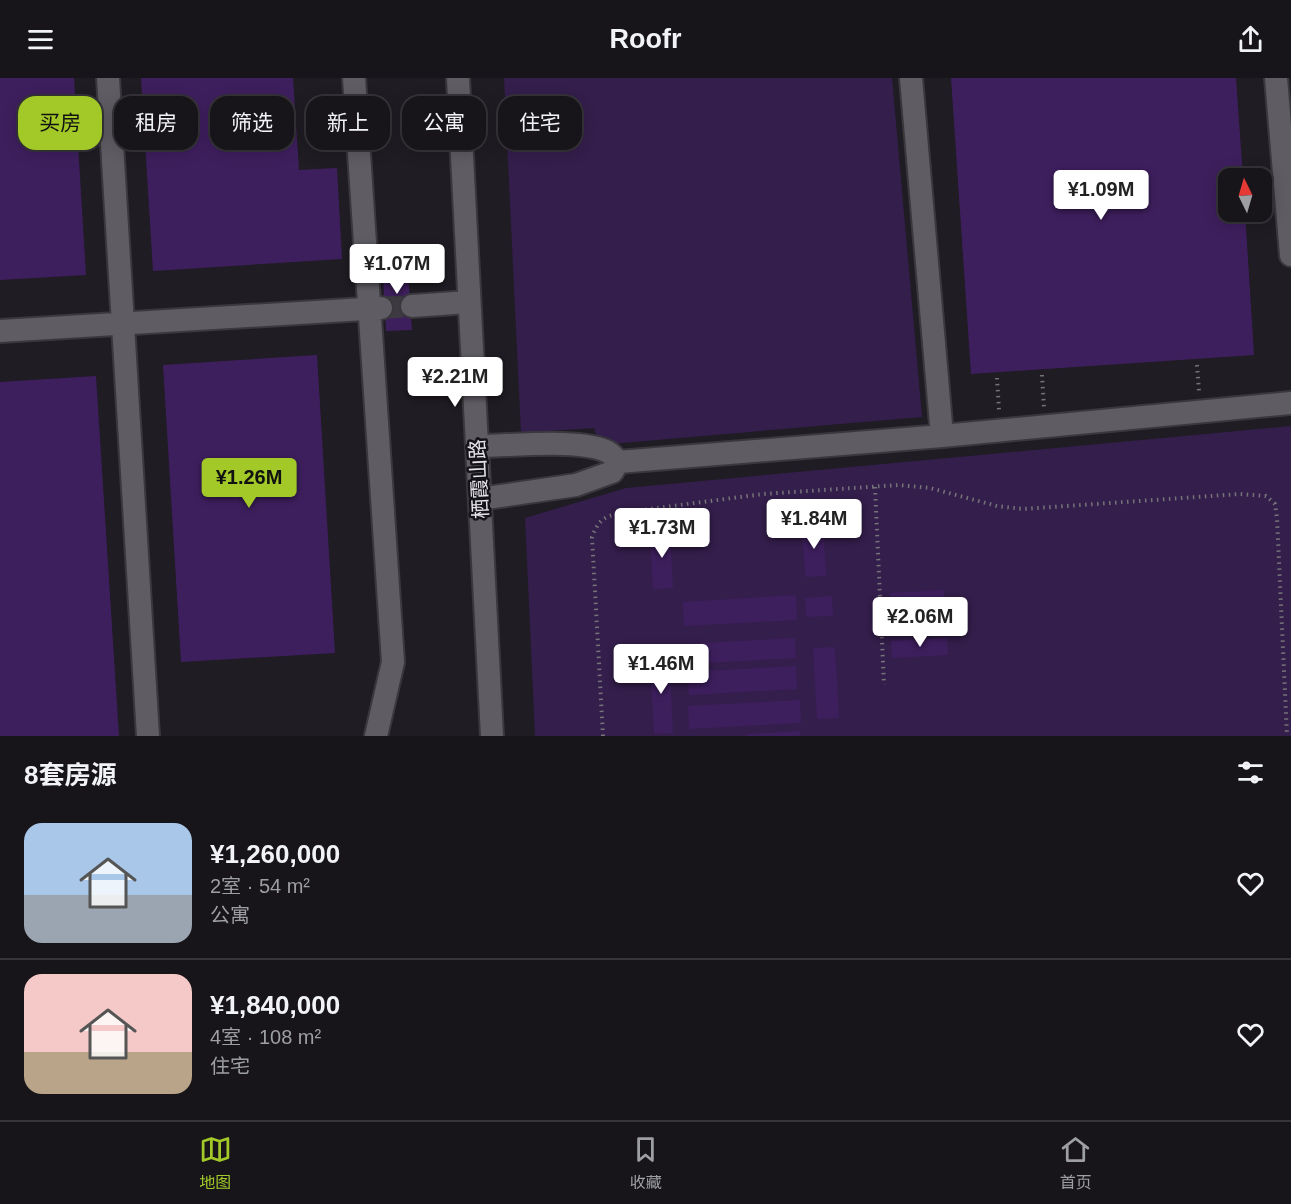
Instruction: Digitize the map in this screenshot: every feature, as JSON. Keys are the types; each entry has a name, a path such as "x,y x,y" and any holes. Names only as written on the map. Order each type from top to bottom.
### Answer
{"street":[{"path":"108,78 148,736"},
{"path":"354,78 375,308 393,662 376,736"},
{"name":"栖霞山路","path":"458,78 492,736"},
{"path":"911,78 942,436"},
{"path":"1276,78 1291,255"},
{"path":"412,306 469,302"},
{"path":"0,331 375,308"},
{"path":"618,462 1001,431 1291,403"},
{"path":"478,447 573,444 592,446 610,452 618,462"},
{"path":"480,499 576,485 612,472 618,462"}],"path":[{"path":"1042,375 1046,427"},
{"path":"997,378 1001,431"},
{"path":"603,736 592,537 597,523 607,516 639,510 763,494 898,485 930,488 997,506 1023,509 1240,494 1266,496 1275,504 1277,518 1287,736"},
{"path":"875,487 884,685"}],"shaded area":[{"path":"504,78 892,78 922,417 610,444 597,437 594,428 521,433 507,150 582,150 582,96 505,96"},
{"path":"1291,426 1291,736 535,736 525,518 626,488"}],"building":[{"path":"0,78 74,78 75,96 18,96 18,150 78,150 86,275 0,280"},
{"path":"141,78 293,78 299,170 337,168 342,259 153,271 145,150 198,150 198,96 142,96"},
{"path":"951,78 1236,78 1242,168 1218,168 1218,222 1246,222 1254,355 971,374"},
{"path":"407,259 412,330 386,331 382,261"},
{"path":"317,355 335,653 181,662 163,365"},
{"path":"96,376 119,736 0,736 0,382"},
{"path":"823,522 826,576 805,577 802,523"},
{"path":"670,530 673,588 653,589 650,531"},
{"path":"944,590 945,611 892,614 890,593"},
{"path":"796,595 797,620 684,626 683,602"},
{"path":"832,596 833,616 806,617 805,598"},
{"path":"795,638 796,658 687,664 686,644"},
{"path":"947,638 948,655 892,658 891,641"},
{"path":"835,647 839,718 817,719 813,648"},
{"path":"669,656 673,733 654,734 650,657"},
{"path":"796,666 797,689 689,695 688,672"},
{"path":"800,700 801,723 689,729 688,706"},
{"path":"800,731 800,736 747,736 747,734"}],"tunnel":[{"path":"381,308 412,306"}]}
